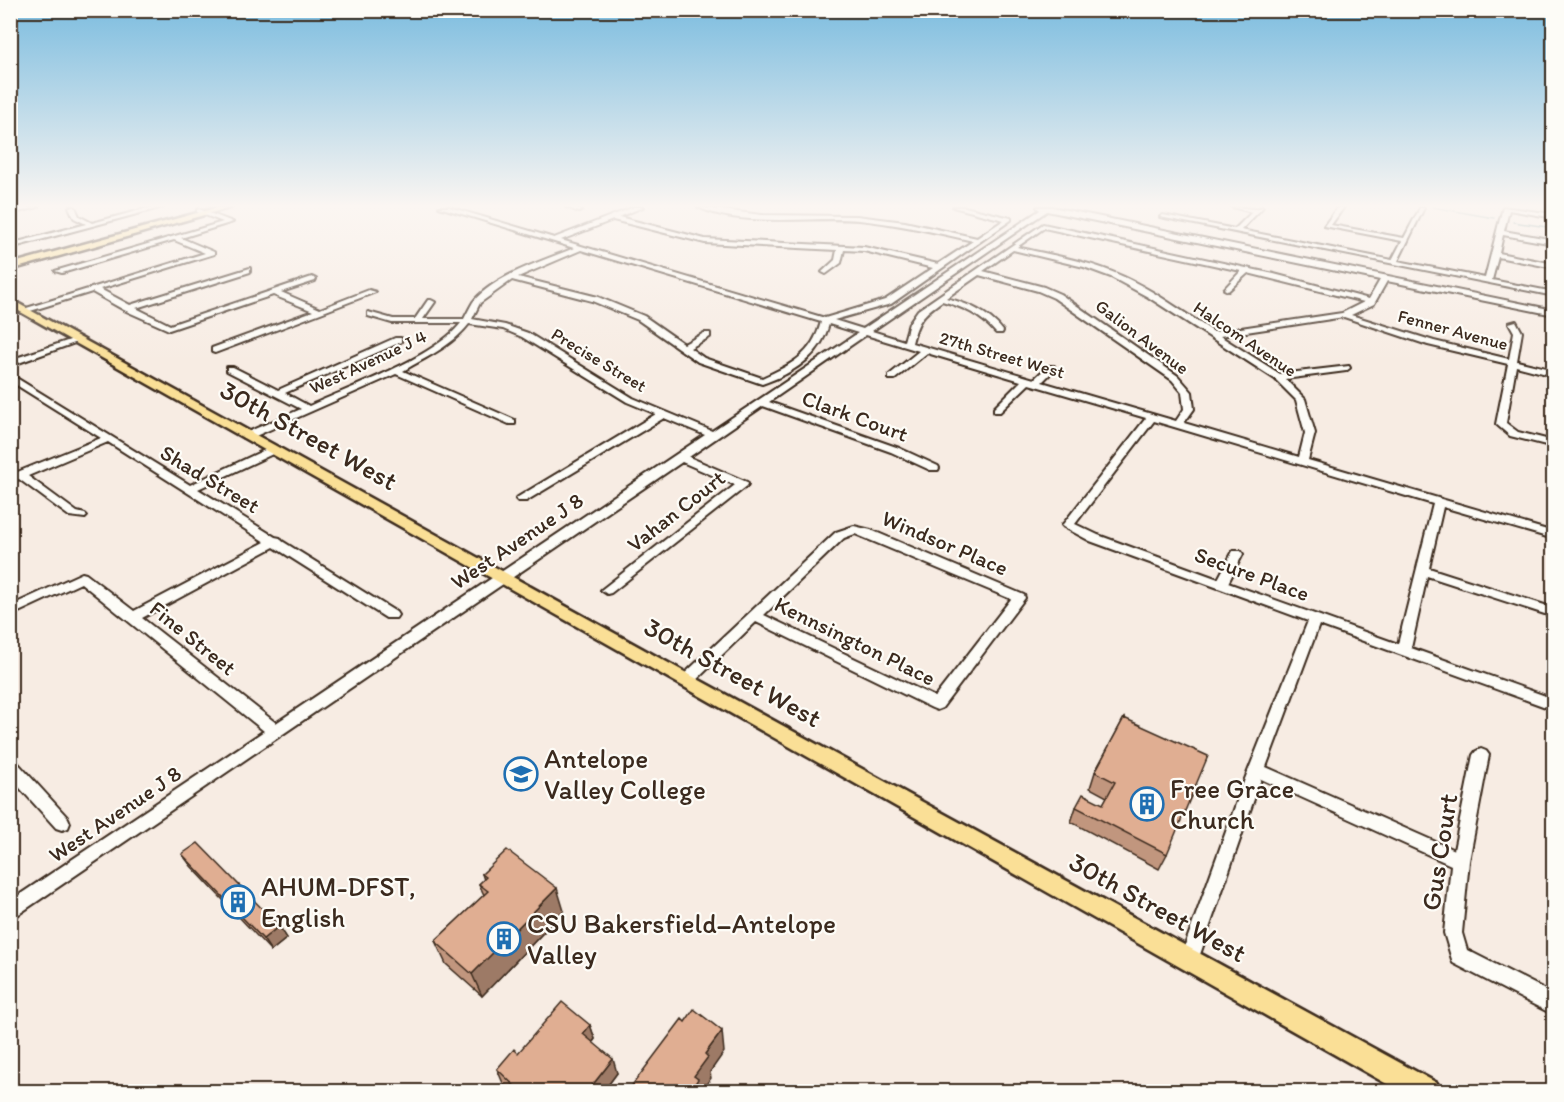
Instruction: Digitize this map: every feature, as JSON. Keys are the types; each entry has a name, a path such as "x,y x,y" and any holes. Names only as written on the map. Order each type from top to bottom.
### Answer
{"main road":[{"path":"10,267 40,258"},
{"name":"30th Street West","path":"10,302 247,436 505,577 686,681 1428,1092"}],"street":[{"path":"59,271 104,258"},
{"path":"24,310 194,258"},
{"name":"West Avenue J 4","path":"247,436 396,371 438,348 457,334 477,302 511,277 556,258"},
{"name":"27th Street West","path":"616,258 1554,536"},
{"path":"826,272 839,258"},
{"path":"907,258 940,267"},
{"path":"511,277 595,299 641,318 701,360 762,381 812,352 820,340 826,320 888,302 952,258"},
{"name":"West Avenue J 8","path":"10,912 971,258"},
{"path":"907,345 913,323 921,312 996,258"},
{"name":"Halcom Avenue","path":"1054,258 1114,275 1278,377 1300,399 1310,434 1303,461"},
{"name":"Fenner Avenue","path":"1193,258 1371,302"},
{"path":"1287,258 1554,313"},
{"path":"1304,262 1307,258"},
{"path":"1375,258 1554,294"},
{"path":"1394,262 1396,258"},
{"path":"1488,281 1495,258"},
{"path":"1514,258 1554,266"},
{"path":"127,308 247,270"},
{"path":"1228,289 1246,270"},
{"name":"Galion Avenue","path":"977,272 1041,289 1057,296 1175,378 1187,393 1189,410 1178,425"},
{"path":"93,289 169,328 312,279"},
{"path":"1210,335 1344,315 1371,302 1385,279"},
{"path":"273,292 319,311"},
{"path":"215,350 372,292"},
{"path":"939,298 971,307 989,318 999,331"},
{"path":"417,321 431,302"},
{"name":"Precise Street","path":"371,314 392,321 467,321 504,327 525,334 611,389 713,435"},
{"name":"Fenner Avenue","path":"1344,315 1431,343 1554,373"},
{"path":"1513,323 1518,332 1501,424 1514,434 1554,444"},
{"path":"685,347 707,335"},
{"path":"10,363 79,340"},
{"path":"278,393 398,340"},
{"path":"892,377 926,350"},
{"path":"997,410 1051,368"},
{"path":"1278,377 1346,368"},
{"path":"230,369 309,409"},
{"path":"396,371 512,422"},
{"name":"Shad Street","path":"10,377 107,439 192,488 391,615"},
{"name":"Clark Court","path":"760,402 895,450 934,468"},
{"path":"522,499 663,414"},
{"name":"Secure Place","path":"1152,417 1068,525 1094,538 1554,705"},
{"path":"15,477 107,439"},
{"path":"192,488 273,450"},
{"name":"Vahan Court","path":"607,590 743,484 680,457"},
{"path":"15,477 73,514 81,516"},
{"path":"1403,651 1439,502"},
{"name":"Windsor Place","path":"755,616 840,535 854,530 867,533 1019,598 937,704"},
{"path":"134,617 276,541"},
{"path":"1221,585 1237,554"},
{"path":"1423,570 1554,613"},
{"name":"Fine Street","path":"10,612 82,577 276,732"},
{"path":"686,681 755,616"},
{"name":"Kennsington Place","path":"755,616 937,704"},
{"path":"1189,959 1257,770 1315,619"},
{"name":"Gus Court","path":"1481,755 1460,861 1453,933 1460,956 1554,1005"},
{"path":"10,766 62,824"},
{"path":"1257,770 1460,861"}],"building":[{"name":"Free Grace Church","path":"1124,718 1208,756 1167,854 1076,807 1083,794 1103,804 1115,782 1095,772"},
{"name":"AHUM-DFST, English","path":"198,843 279,926 263,939 182,854"},
{"path":"507,850 557,888 472,974 435,941 488,891 479,884 486,877 482,874"},
{"path":"562,1002 590,1025 583,1034 613,1059 587,1092 542,1092 537,1087 533,1092 521,1092 497,1069 514,1049 518,1053"},
{"path":"694,1009 722,1031 705,1054 708,1057 694,1076 698,1079 690,1092 627,1092 682,1019 685,1022"},
{"path":"841,1086 848,1092 838,1092"}],"place":[{"name":"Antelope Valley College","path":"521,774"},
{"name":"Free Grace Church","path":"1147,804"},
{"name":"AHUM-DFST, English","path":"238,902"},
{"name":"CSU Bakersfield–Antelope Valley","path":"504,939"}]}
